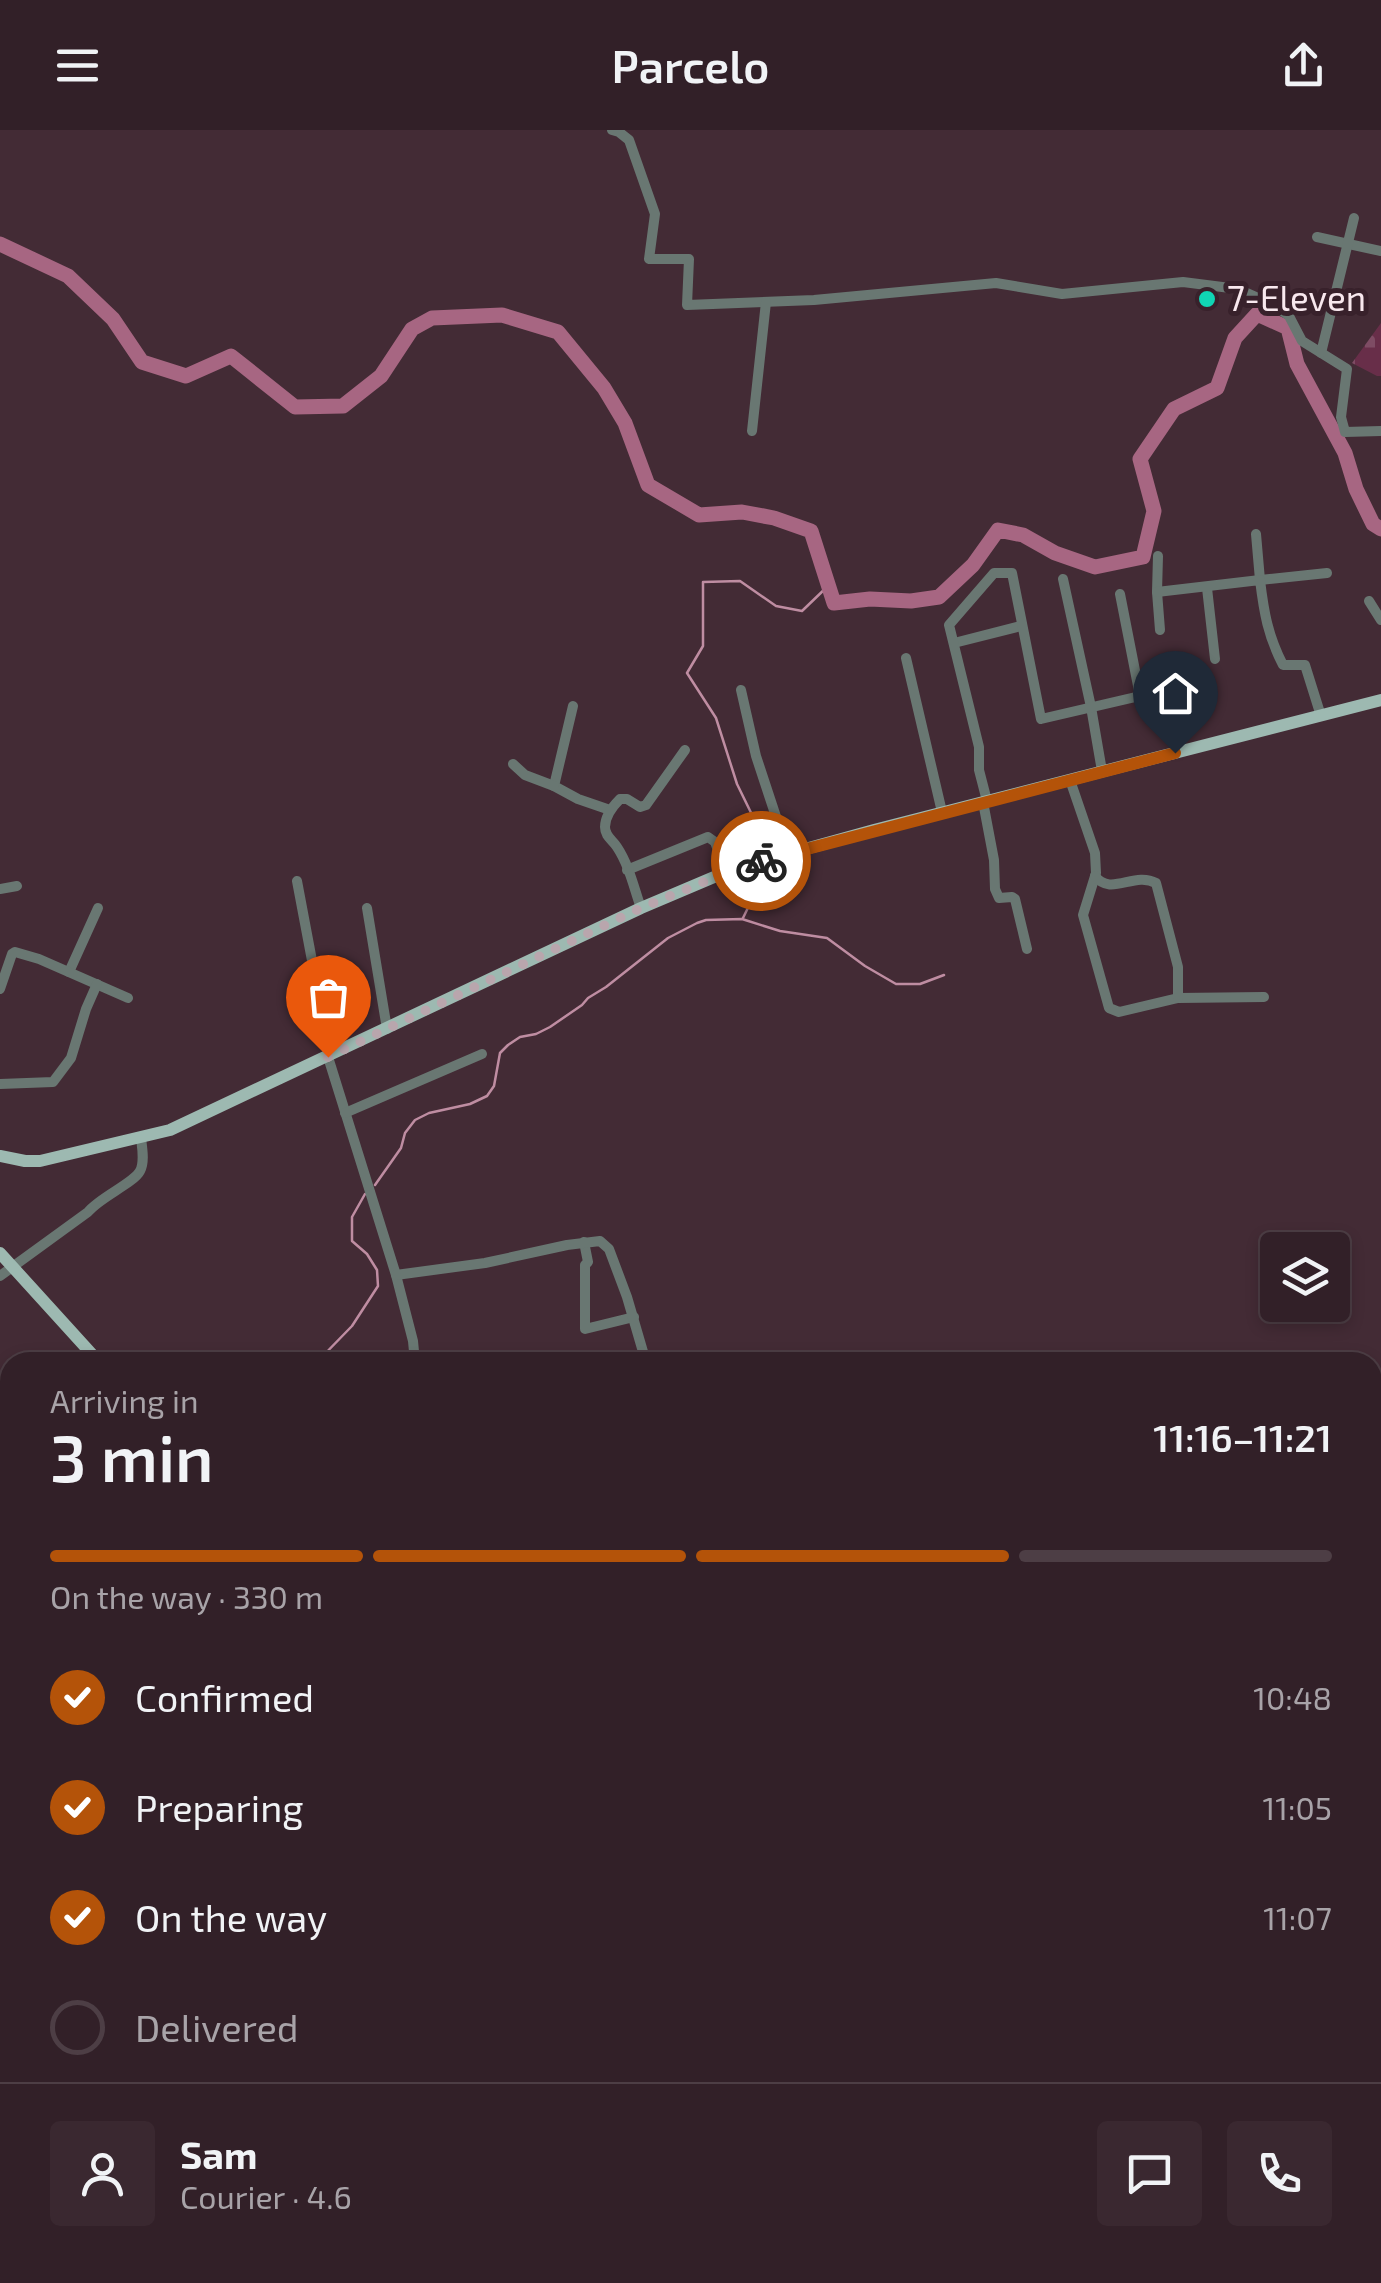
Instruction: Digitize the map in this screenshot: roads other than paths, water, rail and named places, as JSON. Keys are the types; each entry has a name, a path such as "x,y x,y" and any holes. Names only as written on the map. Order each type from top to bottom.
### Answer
{"main road":[{"path":"0,1156 40,1161 163,1133 641,908 752,863 1381,700"},
{"path":"0,1252 90,1352"}],"street":[{"path":"612,130 628,140 656,214 649,259 689,259 687,305 814,300 996,283 1062,294 1183,282 1238,288 1289,316 1302,342 1346,369 1340,417 1345,432 1381,431"},
{"path":"1321,354 1354,218"},
{"path":"1317,237 1381,251"},
{"path":"752,431 766,302"},
{"path":"1256,534 1271,642 1283,666 1305,665 1321,716"},
{"path":"1158,556 1160,630"},
{"path":"1027,950 1015,899 999,898 996,893 979,747 950,626 994,573 1012,573 1041,719 1140,696 1120,594"},
{"path":"1157,592 1326,573"},
{"path":"1063,579 1092,707 1102,772"},
{"path":"1206,588 1215,659"},
{"path":"1368,601 1381,620"},
{"path":"954,643 1021,626"},
{"path":"906,658 942,812"},
{"path":"740,690 756,756 788,853"},
{"path":"554,786 573,706"},
{"path":"641,908 628,870 615,843 604,831 610,810 622,799 640,807 646,805 685,750"},
{"path":"513,764 525,775 610,810"},
{"path":"1070,780 1095,853 1095,876 1084,915 1108,1006 1119,1012 1178,998 1264,997"},
{"path":"628,870 708,837 715,842 726,872"},
{"path":"1095,876 1104,885 1143,878 1156,883 1178,967 1178,998"},
{"path":"297,882 329,1056 408,1318 413,1352"},
{"path":"0,889 18,886"},
{"path":"69,972 98,908"},
{"path":"366,908 387,1029"},
{"path":"0,989 14,952 39,958 128,998"},
{"path":"0,1084 53,1082 71,1058 97,984"},
{"path":"345,1113 482,1054"},
{"path":"0,1276 140,1172 141,1138"},
{"path":"396,1276 596,1240 607,1246 643,1352"},
{"path":"584,1242 588,1262 584,1329 634,1317"}],"waterway":[{"path":"0,244 68,276 113,319 142,362 186,376 231,356 295,407 343,406 381,376 412,329 432,318 502,315 558,332 604,388 625,423 648,485 699,515 742,512 811,531 834,603 939,597 973,565 998,530 1023,535 1055,553 1095,567 1143,557 1154,511 1140,459 1174,409 1217,388 1235,338 1257,314 1288,328 1297,364 1345,453 1373,524 1381,529"},
{"path":"760,857 757,825 737,784 716,718 687,673 703,646 703,582 740,581 776,606 802,611 828,586"},
{"path":"743,918 762,879 761,865"},
{"path":"375,1185 415,1120 487,1096 494,1086 500,1053 508,1045 550,1027 668,938 697,923 742,919 780,931 827,938 896,984 920,984 944,975"},
{"path":"327,1352 352,1326 378,1286 377,1270 352,1241 352,1217 365,1194"}],"place":[{"name":"7-Eleven","path":"1207,299"}]}
